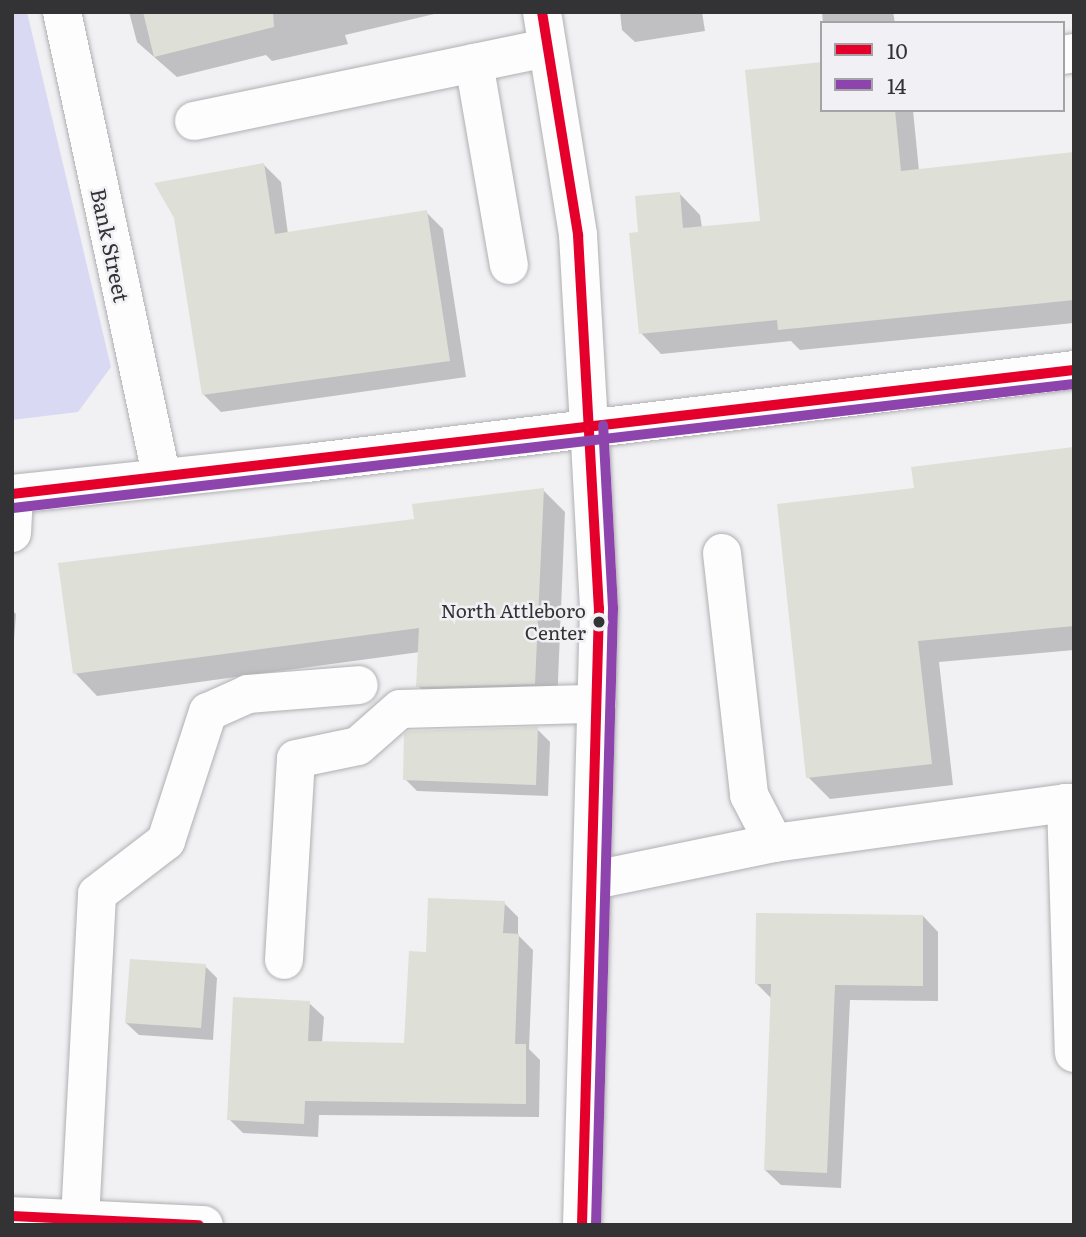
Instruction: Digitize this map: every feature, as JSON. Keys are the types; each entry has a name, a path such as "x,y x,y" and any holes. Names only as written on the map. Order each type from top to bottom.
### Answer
{"main road":[{"name":"Bank Street","path":"62,12 162,478"},
{"path":"194,121 474,63 545,30 578,235 599,608 594,880 582,1225"},
{"path":"474,63 509,265"},
{"path":"12,533 13,494 1074,370"},
{"path":"722,553 749,795 774,843"},
{"path":"80,1219 97,894 166,841 208,712 248,694 359,685"},
{"path":"284,960 296,759 358,746 400,709 597,704"},
{"path":"594,880 774,843 1070,803 1074,1054"},
{"path":"12,1216 204,1225"}],"shaded area":[{"path":"12,12 27,12 111,367 78,412 12,420"}],"building":[{"path":"143,12 273,12 274,27 154,57"},
{"path":"820,62 820,112 895,112 901,171 1074,152 1074,300 778,330 777,320 639,334 629,233 638,232 635,196 680,192 683,228 760,221 745,70"},
{"path":"264,163 275,234 427,210 450,361 202,395 174,218 154,183"},
{"path":"1074,447 1074,626 918,641 932,764 806,778 777,504 914,488 911,467"},
{"path":"544,488 535,684 416,687 419,628 73,674 58,563 414,519 412,504"},
{"path":"538,727 536,785 403,780 404,734 409,731"},
{"path":"428,898 505,901 503,933 519,934 515,1044 526,1044 526,1104 305,1101 304,1124 227,1120 233,997 310,1001 308,1041 404,1043 409,951 426,952"},
{"path":"756,913 923,915 923,986 835,985 827,1173 764,1170 771,984 755,984"},
{"path":"130,959 206,964 201,1028 125,1023"}],"transit line":[{"name":"10","path":"542,12 578,235 599,608 582,1225"},
{"name":"10","path":"12,494 1074,370"},
{"name":"14","path":"13,508 1074,384"},
{"name":"14","path":"596,1225 613,608 603,425"},
{"name":"10","path":"12,1216 199,1225"}],"place":[{"name":"North Attleboro Center","path":"599,622"}]}
